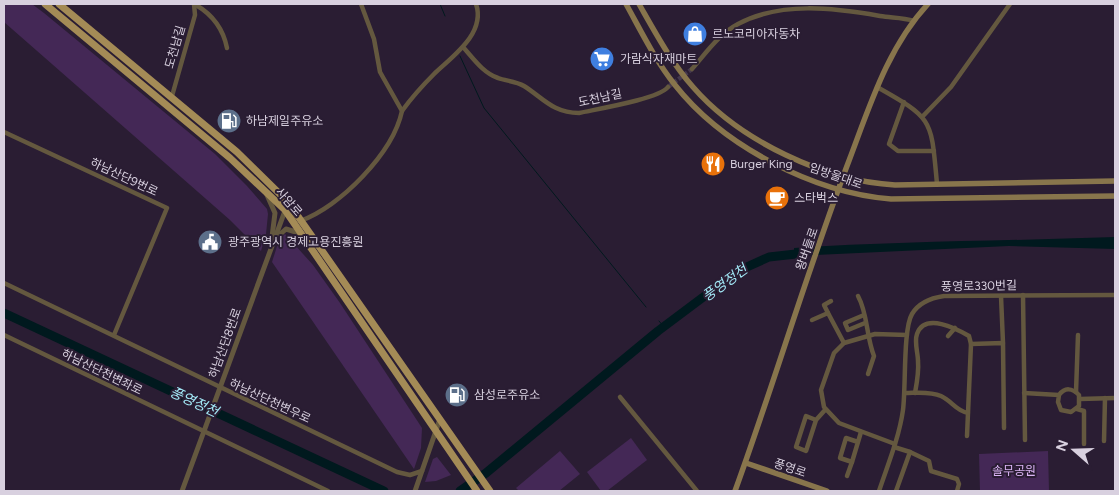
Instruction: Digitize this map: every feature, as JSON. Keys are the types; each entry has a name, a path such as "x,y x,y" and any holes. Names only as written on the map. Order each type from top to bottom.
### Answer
{"main road":[{"name":"사암로","path":"45,4 185,120 285,210 477,491"},
{"name":"사암로","path":"59,4 172,96 237,152 288,202 490,491"},
{"name":"임방울대로","path":"626,4 664,70 686,98 709,121 776,164 838,190 870,198 891,199 1115,196"},
{"name":"임방울대로","path":"639,4 681,73 713,106 758,139 784,154 843,176 872,184 1115,181"},
{"name":"왕버들로","path":"736,491 838,190 877,87 895,51 914,21 928,4"},
{"name":"풍영로","path":"746,463 827,491"}],"street":[{"path":"195,4 205,10 217,22 223,31 228,48"},
{"name":"도천남길","path":"172,96 195,15 195,4"},
{"path":"361,4 374,39 380,72 402,111"},
{"path":"300,221 322,211 353,186 387,145 396,129 402,111 415,94 463,47 475,26 478,11 476,4"},
{"path":"922,116 950,87 1010,4"},
{"path":"692,69 727,32 738,24 771,12 809,9 850,10 914,21"},
{"name":"도천남길","path":"463,47 477,63 496,77 524,86 544,103 571,112 579,113 649,97 664,92 668,87"},
{"path":"877,87 904,102 922,116 931,132 937,184"},
{"path":"904,102 889,144 898,152 934,151"},
{"name":"하남산단9번로","path":"4,132 166,208 114,335"},
{"path":"264,190 275,214 271,248"},
{"name":"하남산단8번로","path":"182,491 288,202"},
{"path":"271,248 283,230 289,229 301,233"},
{"name":"하남산단천변우로","path":"4,284 114,335 218,390 397,472 410,475 422,470"},
{"path":"1023,295 1025,440"},
{"name":"풍영로330번길","path":"879,491 901,420 905,393 907,325 912,313 920,304 932,298 1023,295 1115,295"},
{"path":"858,296 863,305 867,336 874,356 868,374"},
{"path":"1002,296 1004,428"},
{"path":"831,301 824,305 844,344"},
{"path":"812,320 828,313"},
{"path":"864,315 845,323 848,330 865,323"},
{"path":"915,393 918,364 916,336 918,331 926,324 940,323 956,328 969,336 971,344 967,436"},
{"path":"948,336 956,328"},
{"path":"907,335 875,334 844,344 834,353 821,390 821,400 825,410 839,423 929,461 931,471 956,479 959,484 957,491"},
{"name":"하남산단천변좌로","path":"4,335 328,491"},
{"path":"1077,409 1080,399 1076,392 1078,335"},
{"path":"971,344 1003,343"},
{"path":"1024,394 1059,395 1067,389 1076,392"},
{"path":"905,393 929,393 942,396 953,406 968,413"},
{"path":"1059,395 1058,402 1061,410 1068,412 1077,409 1084,412 1084,444"},
{"path":"620,398 697,491"},
{"path":"1104,442 1105,398"},
{"path":"1080,399 1115,398"},
{"path":"816,420 806,416 796,447 806,451 816,420 825,410"},
{"path":"415,491 440,419"},
{"path":"847,476 861,432"},
{"path":"852,462 840,458 846,438 858,442"},
{"path":"896,491 910,452"}],"green space":[{"path":"4,4 32,4 215,154 267,209 266,234 261,251 230,220 4,22"},
{"path":"285,234 313,265 340,303 422,428 421,448 414,469 272,262 279,240"},
{"path":"631,438 647,460 607,491 601,491 587,472"},
{"path":"560,451 580,474 559,491 519,491 516,488"},
{"name":"솔무공원","path":"1048,451 1049,491 980,491 979,454"},
{"path":"437,457 451,475 436,481 425,482 433,459"}],"shaded area":[{"path":"1115,237 1115,249 1009,246 794,256 794,248 914,242"}],"waterway":[{"path":"440,4 445,16"},
{"path":"460,56 484,108 646,307"},
{"name":"풍영정천","path":"460,491 486,473 658,331 738,271 769,257 805,253"},
{"name":"풍영정천","path":"4,313 384,491"},
{"name":"풍영정천","path":"659,321 664,327"}],"tunnel":[{"path":"668,87 692,69"}],"place":[{"name":"르노코리아자동차","path":"695,34"},
{"name":"가람식자재마트","path":"602,59"},
{"name":"하남제일주유소","path":"229,121"},
{"name":"Burger King","path":"713,164"},
{"name":"스타벅스","path":"777,198"},
{"name":"광주광역시 경제고용진흥원","path":"210,242"},
{"name":"삼성로주유소","path":"457,395"}]}
